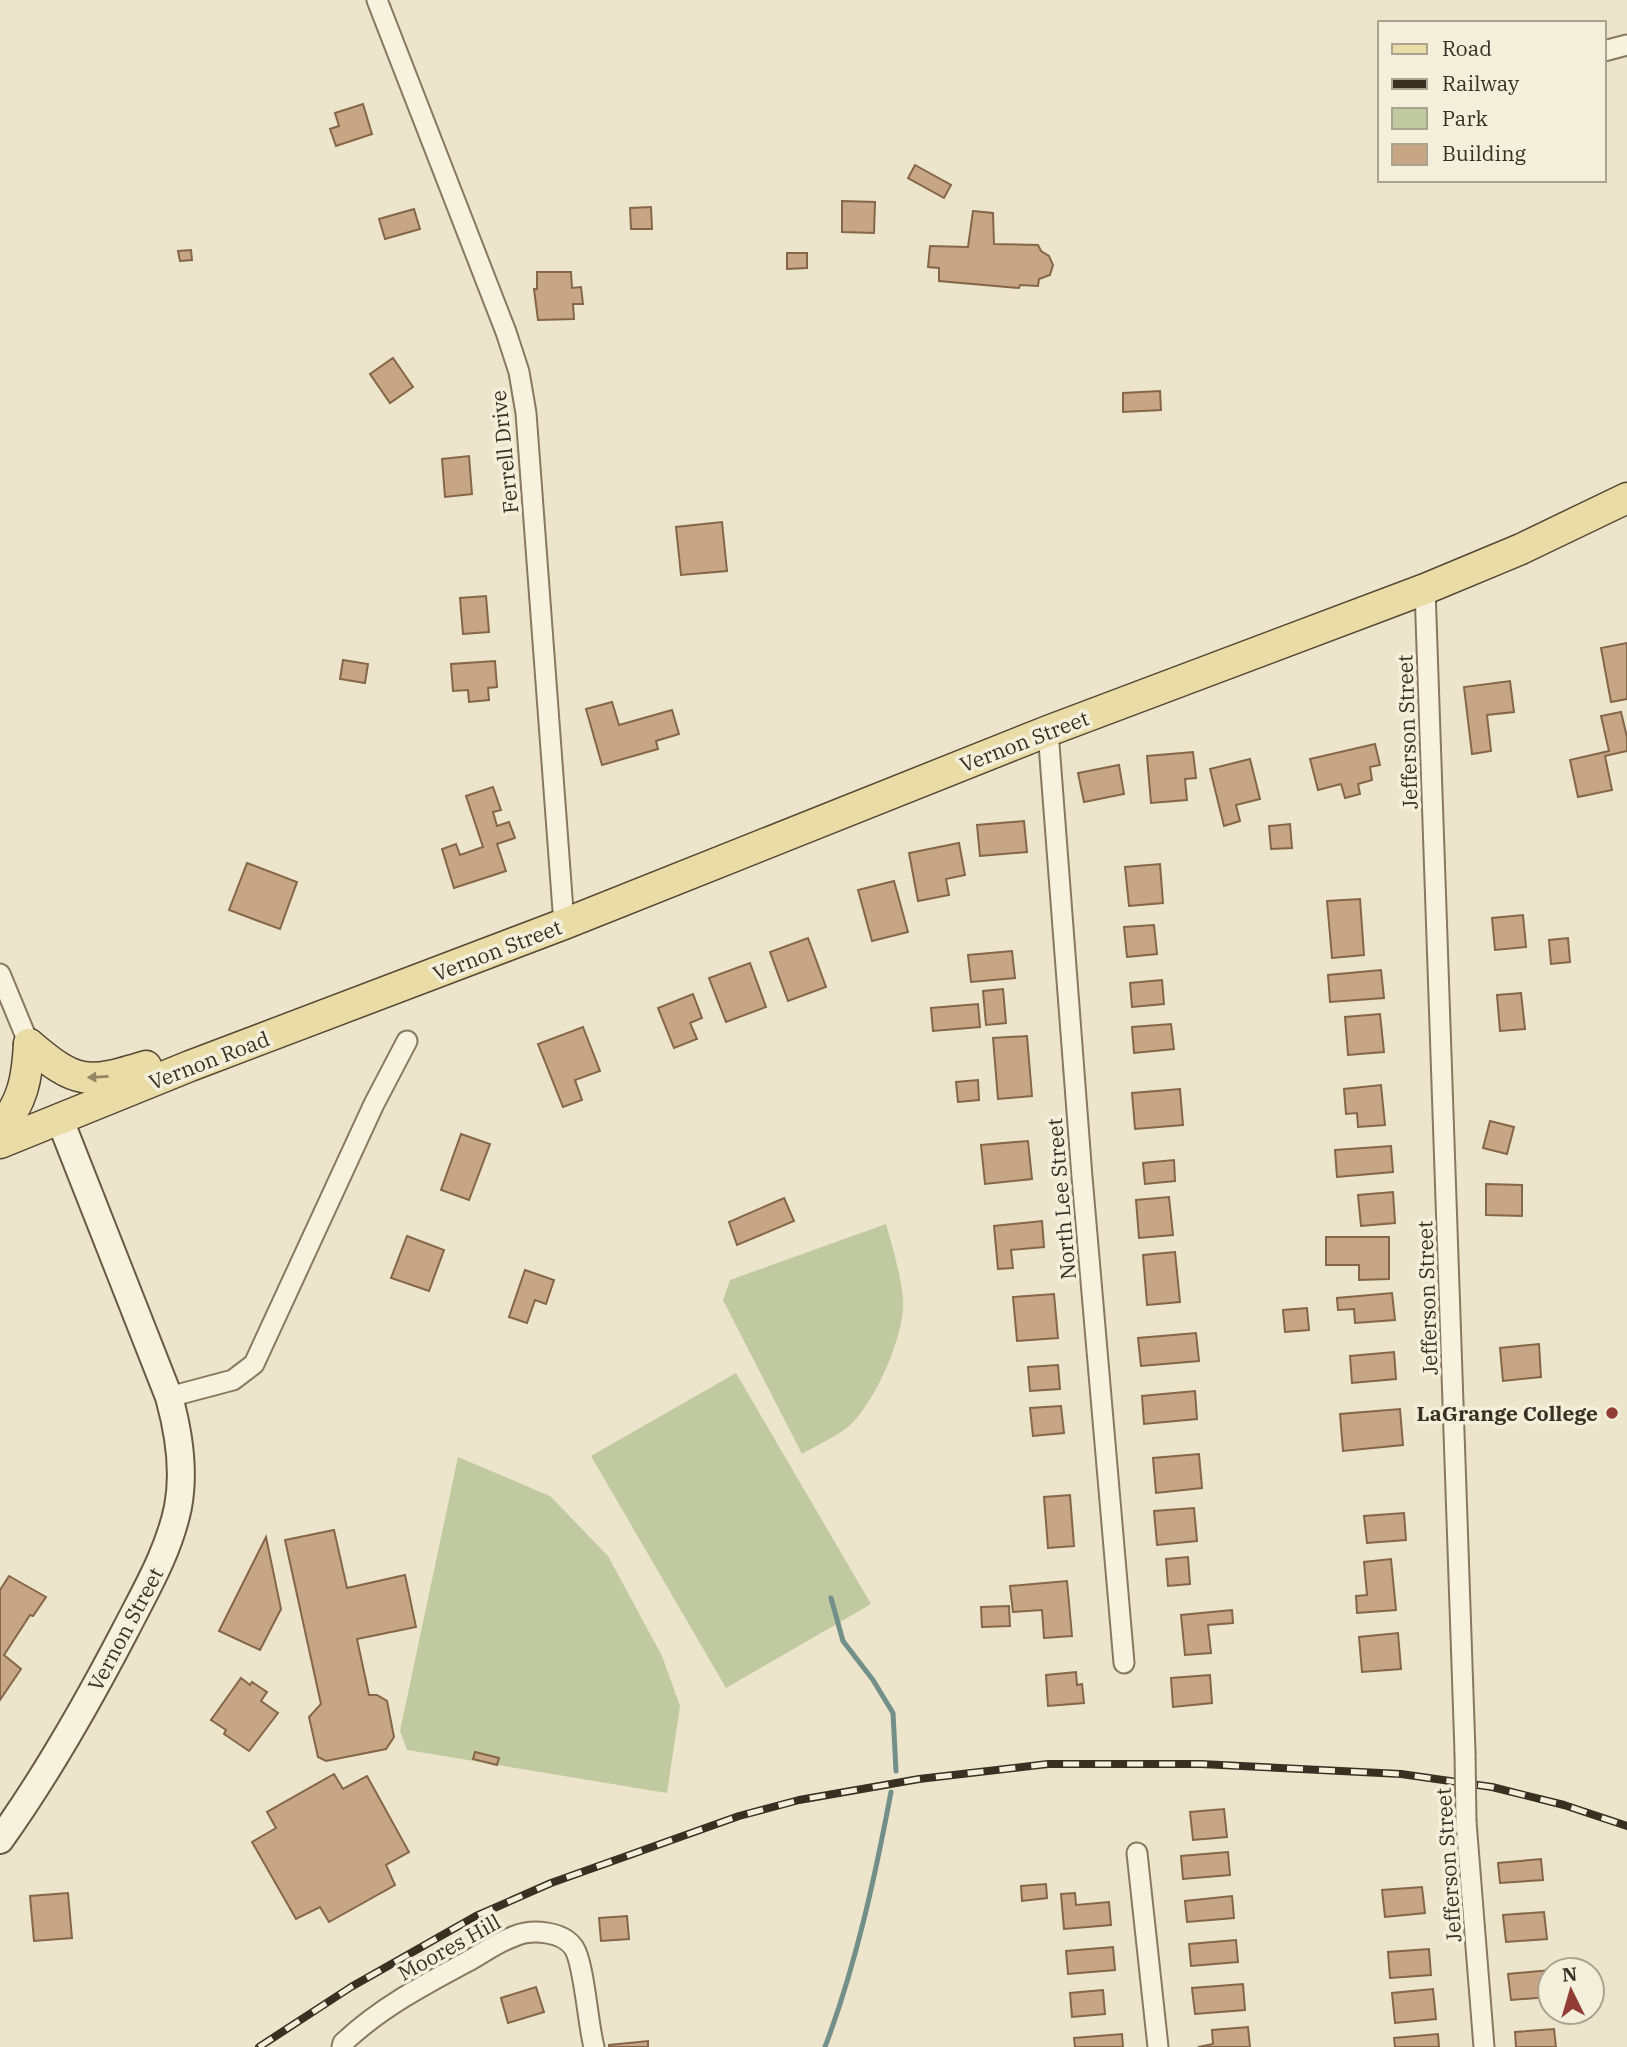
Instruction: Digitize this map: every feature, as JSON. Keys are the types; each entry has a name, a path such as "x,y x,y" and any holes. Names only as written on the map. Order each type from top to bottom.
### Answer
{"main road":[{"name":"Vernon Street","path":"420,980 1048,731 1425,589 1521,549 1627,498"},
{"name":"Vernon Road","path":"0,1143 236,1049 420,980"},
{"path":"29,1044 54,1066 81,1078 107,1078 172,1059 236,1049"},
{"path":"0,1129 12,1115 27,1082 29,1044"}],"street":[{"name":"Ferrell Drive","path":"377,0 492,294 519,372 526,413 564,924"},
{"path":"1606,50 1627,45"},
{"name":"Jefferson Street","path":"1425,589 1466,1822 1484,2047"},
{"name":"North Lee Street","path":"1048,731 1083,1191 1124,1663"},
{"path":"2,984 29,1044"},
{"path":"169,1396 233,1380 254,1364 374,1104 407,1041"},
{"name":"Vernon Street","path":"0,1840 73,1726 164,1553 176,1517 181,1480 179,1438 169,1396 60,1120"},
{"path":"1137,1853 1158,2047"},
{"name":"Moores Hill","path":"342,2047 368,2020 430,1982 515,1936 535,1932 551,1933 573,1947 579,1962 594,2047"}],"green space":[{"path":"886,1224 898,1267 903,1300 901,1323 892,1355 868,1403 849,1426 802,1454 723,1300 730,1280"},
{"path":"736,1373 871,1604 726,1688 591,1456"},
{"path":"458,1457 550,1496 608,1556 662,1656 680,1706 667,1793 407,1750 400,1731"}],"building":[{"path":"363,104 372,134 336,146 330,129 339,126 335,113"},
{"path":"915,165 951,185 944,198 908,178"},
{"path":"842,201 875,202 874,233 842,232"},
{"path":"651,207 652,229 631,229 630,208"},
{"path":"414,209 420,229 385,239 379,219"},
{"path":"973,211 993,213 994,244 1038,245 1041,251 1049,256 1053,265 1050,275 1039,279 1038,286 1020,285 1019,288 939,281 939,268 928,267 930,246 968,247"},
{"path":"191,250 192,260 180,261 178,251"},
{"path":"787,253 807,253 807,268 787,269"},
{"path":"537,272 571,272 572,288 581,287 583,304 573,304 574,319 538,320 534,289 537,289"},
{"path":"393,358 413,387 390,403 370,374"},
{"path":"1160,391 1161,410 1123,412 1123,393"},
{"path":"469,456 472,494 445,497 442,459"},
{"path":"722,522 727,571 681,575 676,527"},
{"path":"486,596 489,632 463,634 460,598"},
{"path":"1627,643 1627,699 1611,702 1601,648"},
{"path":"343,660 368,664 365,683 340,679"},
{"path":"495,661 497,687 488,688 489,700 469,702 468,690 453,691 451,664"},
{"path":"1510,681 1514,712 1487,715 1491,751 1472,754 1464,687"},
{"path":"612,702 619,725 672,710 679,734 656,741 658,749 602,765 586,709"},
{"path":"1621,712 1627,737 1627,751 1605,756 1612,790 1578,797 1570,760 1609,751 1601,716"},
{"path":"1375,744 1380,765 1370,767 1372,780 1358,784 1360,794 1345,798 1341,784 1318,790 1310,759"},
{"path":"1193,752 1196,778 1185,779 1187,800 1151,803 1147,756"},
{"path":"1250,759 1260,799 1236,805 1240,821 1224,826 1210,769"},
{"path":"1119,765 1124,794 1084,802 1078,773"},
{"path":"493,787 501,810 493,812 497,826 509,822 515,838 497,844 506,871 454,888 442,849 456,844 460,855 483,847 466,796"},
{"path":"1024,821 1027,852 980,856 977,825"},
{"path":"1290,824 1292,848 1271,849 1269,826"},
{"path":"959,843 965,875 946,879 949,895 918,901 909,853"},
{"path":"247,863 297,882 280,929 229,910"},
{"path":"1160,864 1163,903 1129,906 1125,867"},
{"path":"894,881 908,932 872,941 858,890"},
{"path":"1360,899 1364,955 1332,958 1327,901"},
{"path":"1523,915 1526,947 1495,950 1492,918"},
{"path":"1154,925 1157,954 1127,957 1124,927"},
{"path":"808,938 826,987 788,1001 770,952"},
{"path":"1568,938 1570,962 1551,964 1549,940"},
{"path":"1012,951 1015,978 971,982 968,955"},
{"path":"750,963 766,1007 726,1022 709,978"},
{"path":"1381,970 1384,998 1330,1002 1328,975"},
{"path":"1162,980 1164,1004 1132,1007 1130,983"},
{"path":"1003,989 1006,1023 986,1025 983,991"},
{"path":"1521,993 1525,1029 1500,1031 1497,995"},
{"path":"693,994 702,1018 690,1023 697,1039 674,1048 658,1008"},
{"path":"978,1004 980,1027 933,1031 931,1008"},
{"path":"1380,1014 1384,1052 1348,1055 1345,1017"},
{"path":"1171,1024 1174,1049 1134,1053 1132,1027"},
{"path":"583,1027 600,1071 575,1080 582,1100 563,1107 538,1044"},
{"path":"1027,1036 1032,1096 998,1099 993,1038"},
{"path":"978,1080 979,1100 958,1102 956,1082"},
{"path":"1381,1085 1385,1125 1358,1127 1357,1113 1346,1114 1344,1089"},
{"path":"1180,1089 1183,1125 1135,1129 1132,1093"},
{"path":"1490,1121 1514,1127 1507,1154 1483,1148"},
{"path":"461,1134 490,1144 469,1200 441,1190"},
{"path":"1028,1141 1032,1179 985,1184 981,1145"},
{"path":"1391,1146 1393,1172 1337,1177 1335,1150"},
{"path":"1174,1160 1175,1181 1145,1184 1143,1163"},
{"path":"1486,1184 1522,1185 1522,1216 1486,1215"},
{"path":"1393,1192 1395,1223 1361,1226 1358,1195"},
{"path":"1169,1197 1173,1235 1139,1238 1136,1200"},
{"path":"784,1198 794,1221 737,1245 729,1222"},
{"path":"1042,1221 1044,1247 1011,1250 1013,1268 998,1269 994,1226"},
{"path":"407,1236 444,1250 429,1291 391,1278"},
{"path":"1326,1237 1389,1237 1389,1279 1359,1280 1359,1265 1326,1265"},
{"path":"1175,1252 1180,1302 1147,1305 1143,1255"},
{"path":"525,1270 554,1280 546,1304 535,1300 527,1323 509,1317"},
{"path":"1392,1293 1395,1320 1355,1323 1354,1309 1338,1310 1337,1298"},
{"path":"1054,1294 1058,1338 1017,1341 1013,1297"},
{"path":"1307,1308 1309,1330 1285,1332 1283,1310"},
{"path":"1196,1333 1199,1361 1141,1366 1138,1338"},
{"path":"1539,1344 1541,1377 1503,1381 1500,1348"},
{"path":"1394,1352 1396,1379 1352,1383 1350,1356"},
{"path":"1058,1365 1060,1389 1030,1391 1028,1367"},
{"path":"1195,1391 1197,1419 1144,1424 1142,1396"},
{"path":"1061,1406 1064,1433 1033,1436 1030,1408"},
{"path":"1400,1409 1403,1445 1343,1451 1340,1414"},
{"path":"1199,1454 1202,1488 1156,1493 1153,1458"},
{"path":"1070,1495 1074,1546 1048,1548 1044,1497"},
{"path":"1194,1508 1197,1541 1157,1545 1154,1511"},
{"path":"1404,1513 1406,1540 1367,1543 1364,1516"},
{"path":"334,1530 347,1588 405,1575 416,1627 357,1639 369,1695 377,1695 387,1701 394,1737 386,1749 326,1761 318,1757 309,1717 321,1704 285,1540"},
{"path":"266,1537 281,1609 260,1650 219,1631"},
{"path":"1188,1557 1190,1584 1168,1586 1166,1559"},
{"path":"1391,1559 1396,1610 1357,1613 1356,1596 1367,1595 1364,1562"},
{"path":"9,1576 46,1597 33,1616 30,1615 4,1655 21,1669 0,1700 0,1590"},
{"path":"1067,1581 1072,1636 1044,1638 1042,1610 1013,1612 1010,1586"},
{"path":"1009,1606 1010,1626 982,1627 981,1607"},
{"path":"1232,1610 1233,1623 1208,1625 1211,1653 1185,1655 1181,1615"},
{"path":"1398,1633 1401,1669 1362,1672 1359,1637"},
{"path":"1076,1672 1077,1685 1082,1684 1084,1703 1048,1706 1046,1675"},
{"path":"1210,1675 1212,1703 1173,1707 1171,1678"},
{"path":"241,1678 267,1692 261,1701 278,1713 249,1751 224,1734 226,1730 211,1720"},
{"path":"475,1752 499,1758 497,1765 473,1759"},
{"path":"334,1774 343,1789 367,1776 409,1852 386,1865 395,1885 329,1922 320,1907 296,1919 252,1842 276,1828 267,1812"},
{"path":"1224,1809 1227,1837 1193,1840 1190,1812"},
{"path":"1228,1852 1230,1875 1183,1879 1181,1856"},
{"path":"1541,1859 1543,1880 1500,1883 1498,1863"},
{"path":"1046,1884 1047,1898 1022,1901 1021,1886"},
{"path":"1422,1887 1425,1913 1385,1917 1382,1890"},
{"path":"68,1893 72,1938 34,1941 30,1896"},
{"path":"1075,1893 1076,1905 1109,1902 1111,1925 1064,1929 1061,1894"},
{"path":"1232,1896 1234,1918 1187,1922 1185,1901"},
{"path":"1544,1912 1547,1939 1506,1942 1503,1915"},
{"path":"627,1916 629,1939 601,1941 599,1918"},
{"path":"1236,1940 1238,1962 1191,1966 1189,1944"},
{"path":"1113,1947 1115,1970 1068,1974 1066,1951"},
{"path":"1429,1949 1431,1975 1390,1978 1388,1952"},
{"path":"1536,1971 1536,1998 1511,2000 1508,1974"},
{"path":"1243,1984 1245,2010 1195,2014 1192,1988"},
{"path":"536,1987 544,2012 508,2023 501,1998"},
{"path":"1433,1989 1436,2019 1395,2023 1392,1993"},
{"path":"1103,1990 1105,2014 1072,2017 1070,1993"},
{"path":"1248,2027 1250,2047 1198,2047 1213,2044 1212,2030"},
{"path":"1554,2029 1556,2047 1516,2047 1515,2032"},
{"path":"1122,2034 1123,2047 1075,2047 1074,2038"},
{"path":"1438,2034 1439,2047 1395,2047 1394,2038"},
{"path":"648,2041 648,2047 609,2047 609,2045"}],"waterway":[{"path":"831,1598 843,1641 873,1680 893,1713 896,1771"},
{"path":"825,2047 864,1921 891,1792"}],"railway":[{"path":"259,2047 351,1987 476,1916 551,1883 739,1816 799,1800 919,1779 1048,1764 1201,1764 1401,1774 1492,1787 1564,1805 1627,1826"}],"place":[{"name":"LaGrange College","path":"1612,1413"}]}
